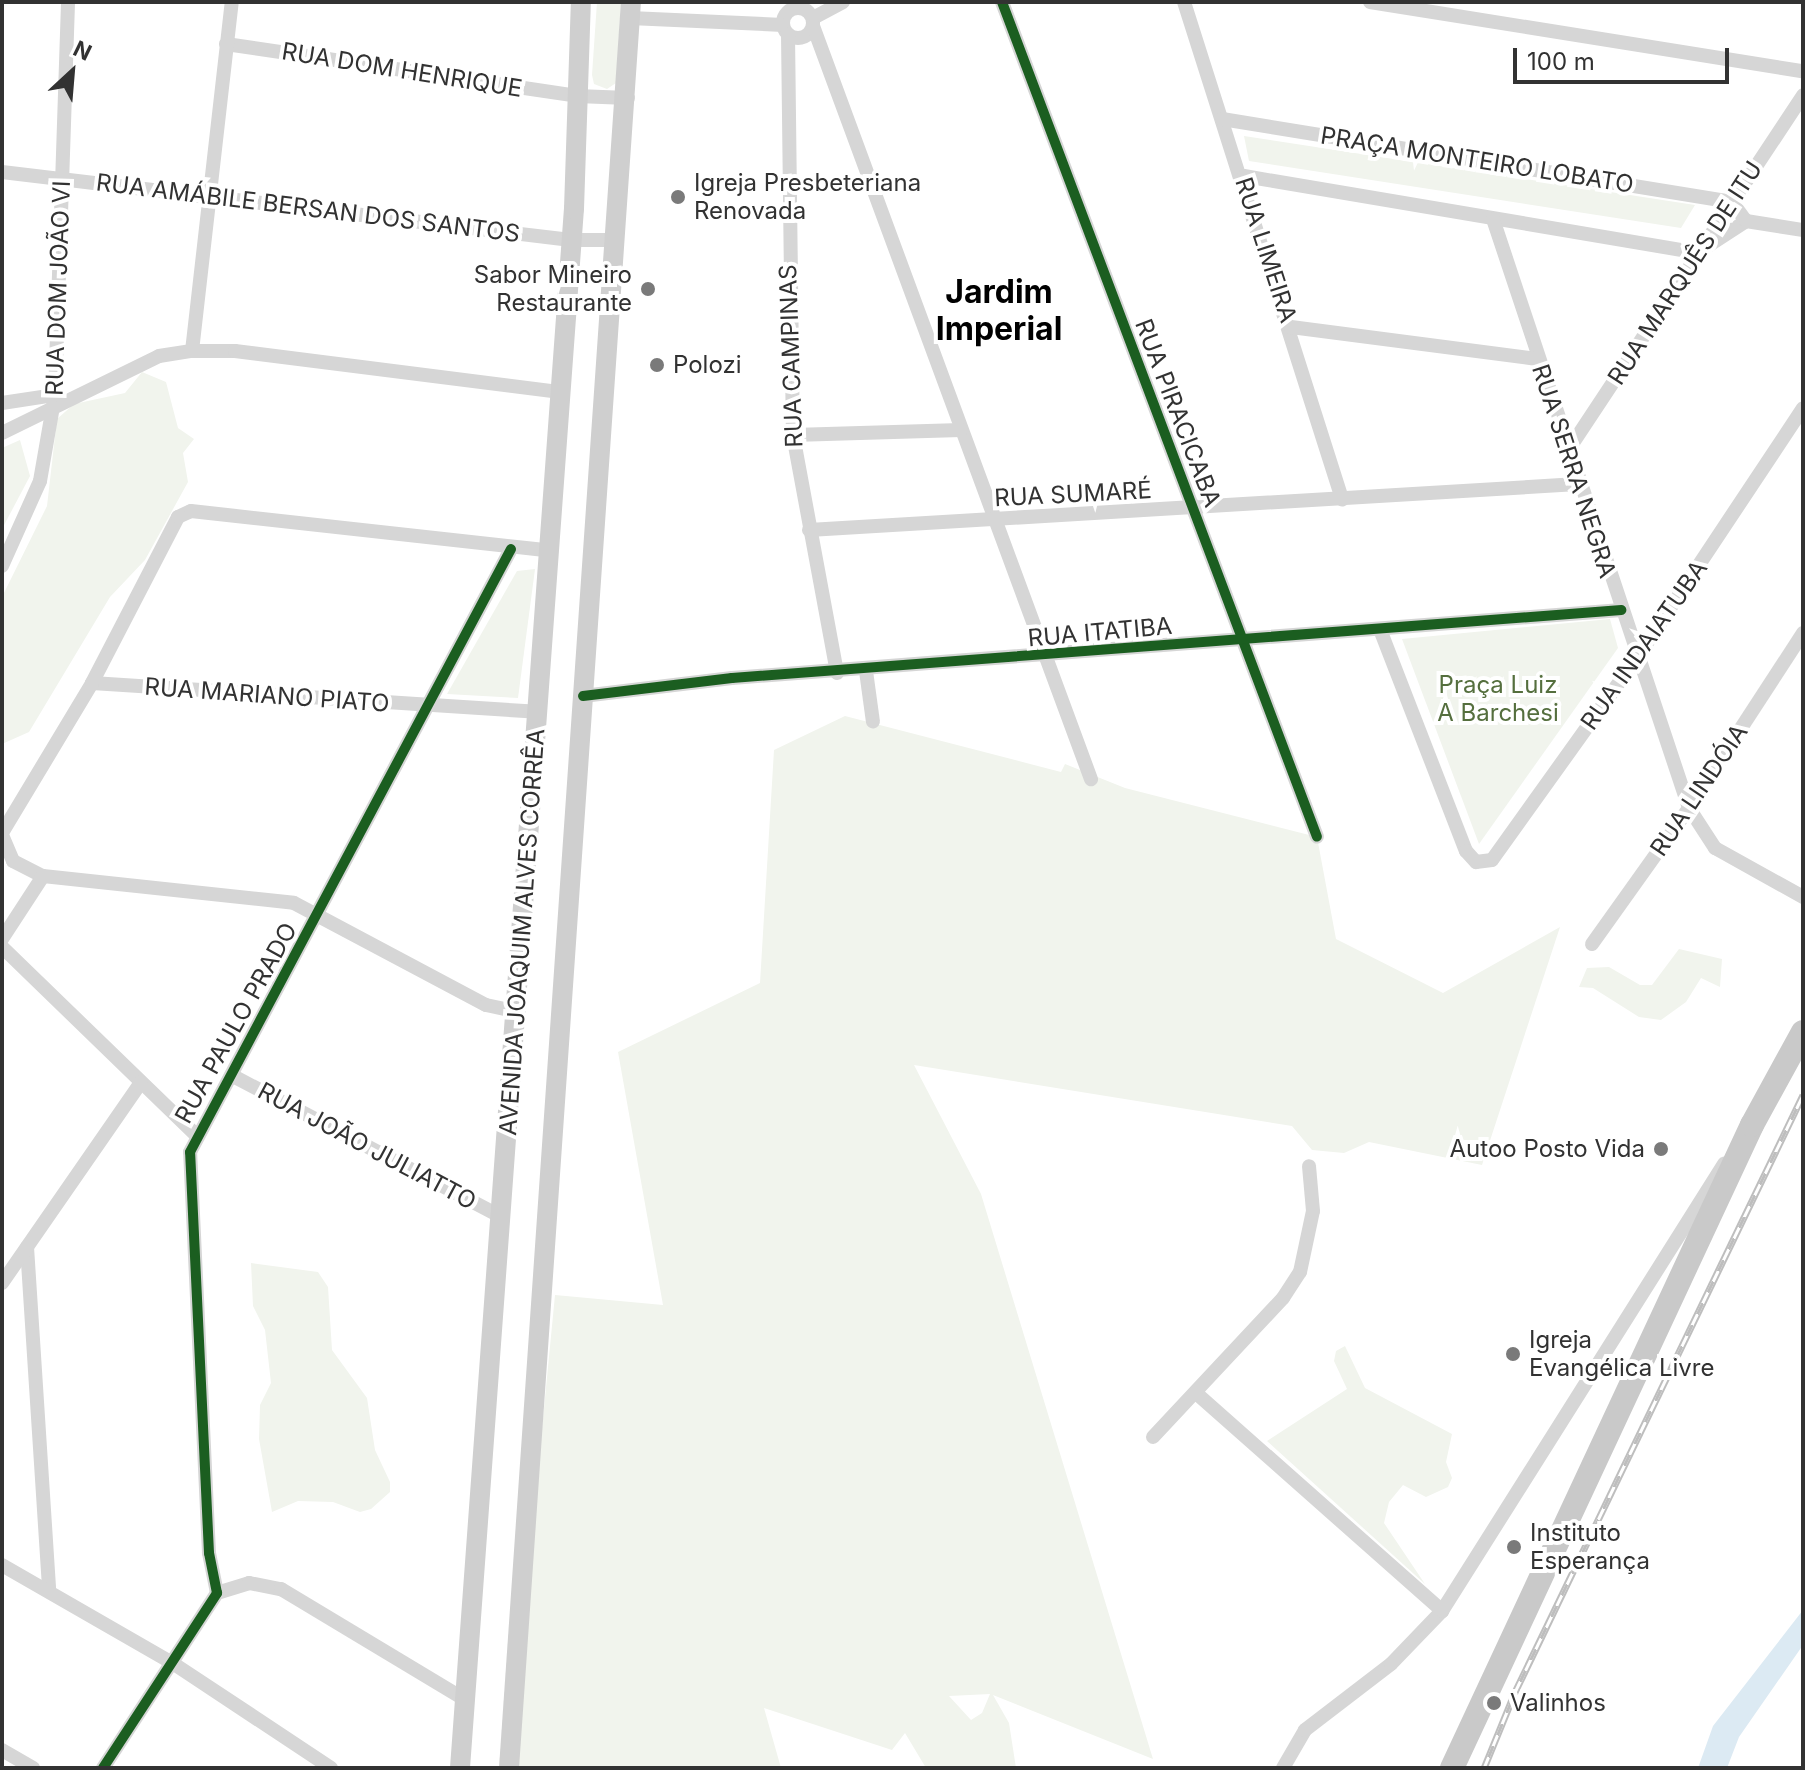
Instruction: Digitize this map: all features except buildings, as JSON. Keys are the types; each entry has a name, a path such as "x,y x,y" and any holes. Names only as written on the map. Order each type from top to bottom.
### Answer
{"main road":[{"name":"AVENIDA JOAQUIM ALVES CORRÊA","path":"460,1768 518,1012 547,550 571,240 581,2"},
{"name":"AVENIDA JOAQUIM ALVES CORRÊA","path":"509,1768 614,240 628,98 631,10"},
{"path":"1452,1768 1752,1125 1803,1032"}],"street":[{"name":"RUA DOM JOÃO VI","path":"2,566 40,481 54,402 68,2"},
{"path":"192,351 232,2"},
{"path":"785,19 793,8 809,14 843,2"},
{"name":"RUA PIRACICABA","path":"1002,2 1317,837"},
{"name":"RUA LIMEIRA","path":"1184,2 1244,176 1342,499"},
{"path":"1370,2 1803,71"},
{"path":"631,10 785,19 802,37 809,14"},
{"path":"809,14 1091,779"},
{"name":"RUA CAMPINAS","path":"785,19 793,435 837,673"},
{"name":"RUA DOM HENRIQUE","path":"226,44 577,96"},
{"name":"RUA MARQUÊS DE ITU","path":"1567,452 1803,95"},
{"path":"577,96 628,98"},
{"name":"PRAÇA MONTEIRO LOBATO","path":"1222,119 1732,202"},
{"name":"RUA AMÁBILE BERSAN DOS SANTOS","path":"2,172 571,240 614,240"},
{"path":"1244,176 1697,253 1746,221 1803,230"},
{"path":"1732,202 1746,221"},
{"name":"RUA SERRA NEGRA","path":"1493,219 1567,452 1689,808 1715,848 1803,897"},
{"path":"1291,327 1537,359"},
{"path":"2,433 54,402 159,356 192,351 235,351 558,392"},
{"path":"2,403 54,402"},
{"name":"RUA INDAIATUBA","path":"1381,632 1471,859 1492,860 1639,655 1803,408"},
{"path":"793,435 961,430"},
{"name":"RUA SUMARÉ","path":"809,530 1578,484"},
{"path":"518,1012 486,1005 318,915 276,899 43,876 13,861 2,834 92,683 178,517 191,511 511,549 547,550"},
{"name":"RUA PAULO PRADO","path":"217,1593 209,1553 188,1179 196,1135 233,1076 511,549"},
{"name":"RUA ITATIBA","path":"583,696 732,678 866,671 1242,640 1381,632 1621,610"},
{"name":"RUA LINDÓIA","path":"1592,944 1689,808 1803,633"},
{"path":"866,671 873,722"},
{"name":"RUA MARIANO PIATO","path":"92,683 537,712"},
{"path":"2,939 43,876"},
{"path":"2,947 196,1135"},
{"name":"RUA JOÃO JULIATTO","path":"233,1076 502,1217"},
{"path":"2,1283 141,1082"},
{"path":"1283,1768 1305,1730 1391,1664 1442,1611 1704,1192 1752,1125"},
{"path":"1153,1437 1283,1298 1300,1272 1313,1211 1309,1166"},
{"path":"27,1247 49,1588"},
{"path":"1196,1393 1442,1611"},
{"path":"2,1565 49,1588 171,1662 331,1768"},
{"path":"103,1768 217,1593 249,1583 281,1589 464,1699"},
{"path":"2,1750 33,1768"}],"green space":[{"path":"597,2 621,2 616,83 607,89 594,84 592,75"},
{"path":"1244,136 1695,205 1681,228 1249,161"},
{"path":"142,372 166,382 178,428 194,439 183,453 188,482 145,560 110,597 29,732 2,744 2,597 47,506 57,419 74,404 125,393"},
{"path":"20,440 30,476 2,529 2,448"},
{"path":"535,569 518,698 447,694 517,571"},
{"name":"Praça Luiz A Barchesi","path":"1610,619 1618,648 1479,844 1402,639"},
{"path":"845,716 1061,772 1065,764 1125,788 1317,837 1336,939 1443,993 1560,927 1482,1165 1369,1142 1344,1153 1312,1150 1292,1126 914,1065 981,1194 1153,1759 993,1695 1009,1723 1016,1768 926,1768 905,1733 892,1750 764,1708 781,1768 509,1768 555,1295 663,1305 618,1052 760,983 774,750","holes":["990,1694 982,1713 971,1720 949,1696"]},
{"path":"1679,949 1722,959 1720,987 1701,978 1686,1002 1661,1020 1639,1017 1593,988 1579,987 1587,968 1609,967 1640,985 1652,985"},
{"path":"251,1263 318,1272 328,1287 332,1350 367,1398 375,1450 390,1482 390,1492 371,1509 360,1512 333,1502 298,1501 272,1512 259,1439 260,1405 271,1383 265,1330 253,1306"},
{"path":"1345,1346 1365,1388 1452,1434 1446,1462 1452,1478 1448,1487 1426,1497 1403,1485 1389,1502 1384,1523 1425,1584 1267,1441 1347,1389 1334,1361 1336,1351"}],"shaded area":[{"path":"1803,1610 1803,1645 1739,1737 1727,1768 1698,1768 1713,1726"}],"railway":[{"path":"1484,1768 1515,1692 1803,1095"}],"cycle path":[{"path":"1002,2 1317,837"},
{"path":"103,1768 217,1593 209,1553 190,1152 511,549"},
{"path":"583,696 732,678 1621,610"}],"place":[{"name":"Igreja Presbeteriana Renovada","path":"678,197"},
{"name":"Sabor Mineiro Restaurante","path":"648,289"},
{"name":"Polozi","path":"657,365"},
{"name":"Autoo Posto Vida","path":"1661,1149"},
{"name":"Igreja Evangélica Livre","path":"1513,1354"},
{"name":"Instituto Esperança","path":"1514,1547"},
{"name":"Valinhos","path":"1494,1703"}],"district":[{"name":"Jardim Imperial","path":"999,312"}]}
